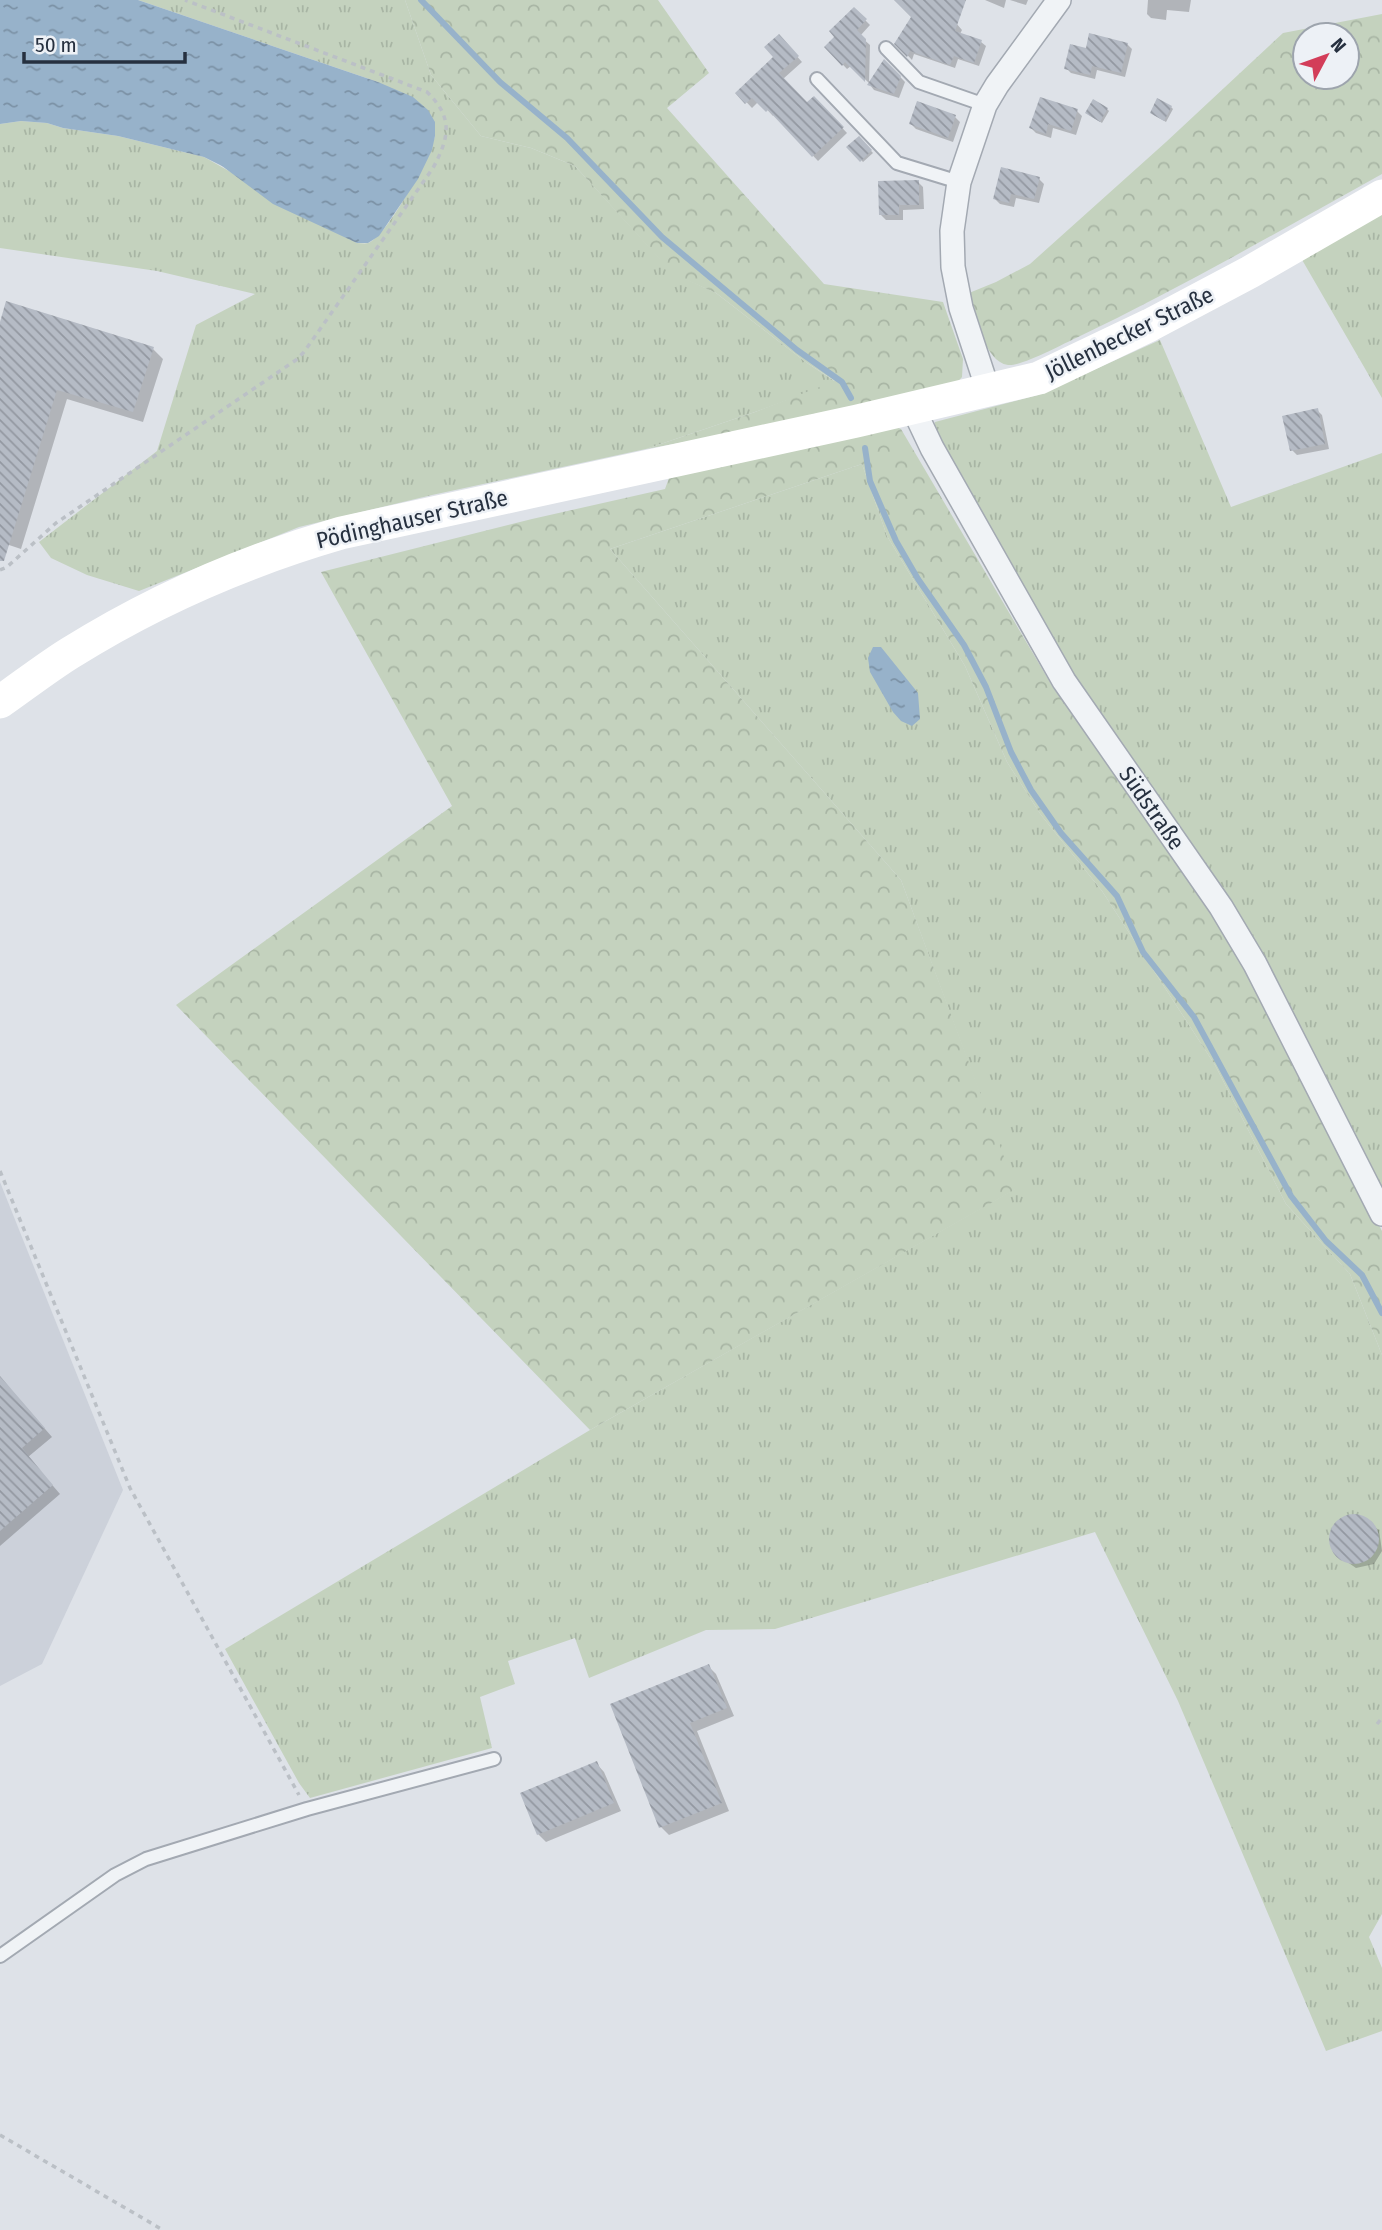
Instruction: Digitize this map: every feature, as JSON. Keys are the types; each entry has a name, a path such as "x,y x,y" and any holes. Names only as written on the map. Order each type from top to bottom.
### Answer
{"main road":[{"name":"Jöllenbecker Straße","path":"857,421 1039,378 1150,325 1250,272 1382,196"},
{"name":"Pödinghauser Straße","path":"0,702 68,654 105,632 251,562 287,549 341,533 857,421"}],"street":[{"path":"988,390 961,308 953,267 952,231 959,182 985,105 1059,0"},
{"name":"Südstraße","path":"912,408 1064,681 1221,907 1255,964 1382,1214"}],"lane":[{"path":"886,48 919,82 985,105"},
{"path":"817,79 898,163 959,182"},
{"path":"0,1956 115,1875 146,1859 307,1810 494,1759"}],"path":[{"path":"0,570 7,567 56,523 296,360 418,190 442,152 447,134 445,118 436,101 427,92 185,0"},
{"path":"0,1171 130,1488 307,1810"},
{"path":"1377,1724 1382,1718"},
{"path":"0,2135 163,2230"}],"shaded area":[{"path":"0,1182 123,1490 42,1664 0,1686"}],"green space":[{"path":"138,0 405,0 431,75 481,136 531,148 575,166 673,273 716,293 836,382 646,449 299,527 139,591 87,575 51,558 39,542 157,451 196,325 255,294 157,271 0,248 0,124 21,121 47,123 118,136 204,157 357,243 368,243 386,226 425,161 435,136 378,82"},
{"path":"405,0 658,0 709,73 667,108 824,284 943,302 963,359 962,377 955,385 851,412 646,449 835,381 807,363 716,293 673,274 575,166 531,148 481,136 431,75"},
{"path":"1382,14 1382,174 1115,319 1014,365 1000,362 982,335 969,293 1030,264 1283,33 1291,31 1291,91 1361,91 1361,21 1346,21"},
{"path":"1382,210 1382,398 1301,258"},
{"path":"1160,340 1231,507 1382,453 1382,1187 1262,959 1067,678 932,433 935,422 1038,395"},
{"path":"891,425 901,429 1054,689 1217,912 1248,970 1382,1231 1382,1355 1350,1274 1286,1204 1215,1065 1102,891 1041,815 1007,762 965,666 887,536 862,464 610,549 901,880 1016,1189 590,1430 176,1005 452,806 321,572 665,489 669,478"},
{"path":"862,464 887,536 965,666 1007,762 1041,815 1102,891 1215,1065 1286,1204 1350,1274 1382,1355 1382,1914 1369,1937 1382,1968 1382,2031 1326,2051 1178,1701 1095,1532 775,1629 706,1630 589,1678 575,1638 508,1661 515,1684 480,1697 492,1748 310,1798 299,1783 225,1649 590,1430 1015,1189 901,880 610,549"}],"water":[{"path":"0,0 138,0 378,82 413,97 428,110 435,122 432,150 418,179 379,236 368,243 357,243 273,204 222,166 204,157 118,136 47,123 21,121 0,124"},
{"path":"873,647 881,647 918,693 920,719 912,726 901,721 893,712 870,672 868,658"}],"building":[{"path":"894,0 966,0 955,31 982,40 974,63 954,56 950,65 910,51 907,57 894,44 911,17"},
{"path":"854,7 867,19 857,30 866,39 865,82 845,62 842,66 824,47 834,37 829,31"},
{"path":"1089,33 1128,43 1121,73 1092,66 1090,75 1064,69 1070,44 1086,48"},
{"path":"779,34 799,56 779,73 807,102 814,96 844,127 812,157 768,110 766,112 752,98 745,104 735,93 773,57 764,47"},
{"path":"884,59 901,76 894,94 867,85"},
{"path":"1040,97 1078,109 1071,131 1048,124 1046,134 1029,128"},
{"path":"1157,98 1172,106 1164,121 1150,113"},
{"path":"1093,99 1108,108 1100,122 1085,113"},
{"path":"917,101 956,115 948,138 909,124"},
{"path":"859,136 872,150 860,162 846,147"},
{"path":"1001,167 1040,177 1034,199 1011,194 1009,203 993,199"},
{"path":"919,180 919,205 899,205 899,215 879,215 878,181"},
{"path":"6,301 154,347 133,412 57,390 4,561 0,561 0,322"},
{"path":"1318,408 1325,444 1290,451 1282,416"},
{"path":"0,1376 45,1428 22,1448 53,1485 0,1531"},
{"path":"1354,1514 1371,1522 1379,1539 1371,1556 1354,1564 1337,1556 1329,1539 1337,1522"},
{"path":"709,1664 727,1708 690,1723 722,1803 659,1828 610,1704"},
{"path":"597,1761 614,1803 537,1835 520,1793"}],"waterway":[{"path":"421,0 500,82 567,138 662,237 797,350 842,382 851,398"},
{"path":"865,448 870,481 896,541 918,579 964,645 986,687 1011,752 1031,790 1061,833 1117,896 1143,952 1194,1017 1291,1196 1326,1241 1362,1275 1382,1313"}]}
